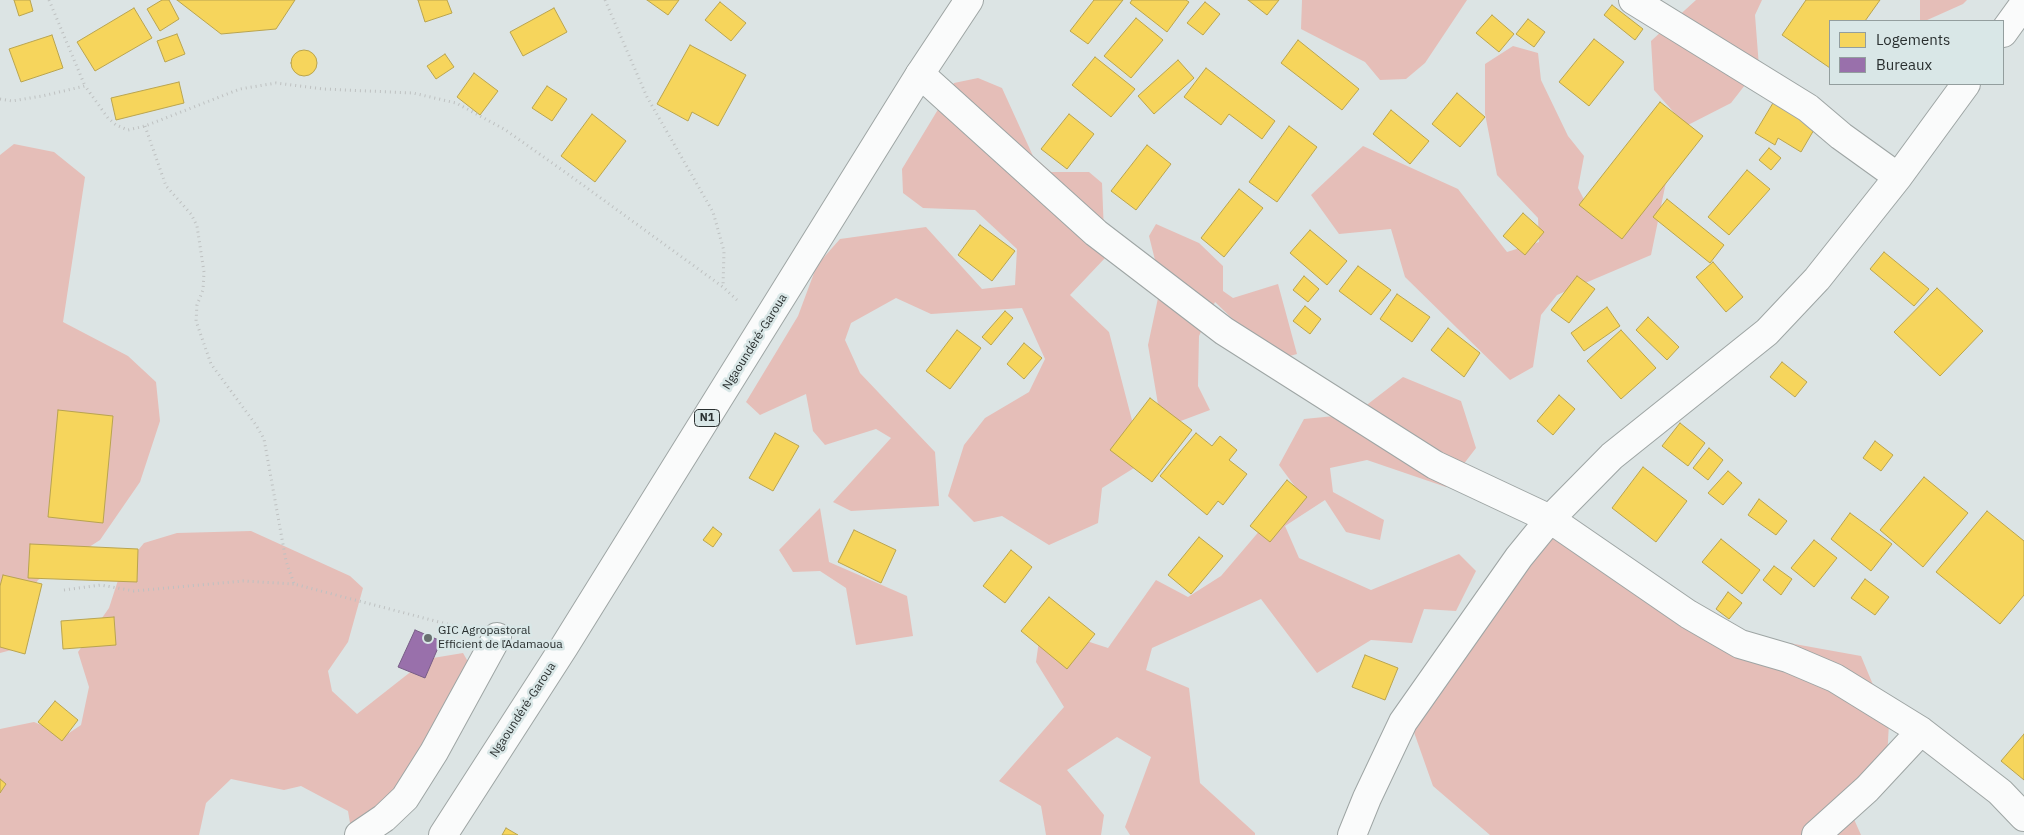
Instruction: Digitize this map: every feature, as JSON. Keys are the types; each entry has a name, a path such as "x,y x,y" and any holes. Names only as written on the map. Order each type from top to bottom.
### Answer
{"main road":[{"name":"Ngaoundéré-Garoua","path":"443,835 564,647 920,74 969,0"},
{"path":"1633,0 1808,108 1841,136 1898,177"},
{"path":"2004,32 2024,4"},
{"path":"920,74 1096,233 1224,332 1435,465 1550,519 1688,614 1740,644 1788,658 1836,678 1921,731 2000,792 2024,817"},
{"path":"1352,835 1367,798 1403,722 1518,557 1550,519 1612,456 1767,332 1817,279 1898,177 1965,85"},
{"path":"359,835 384,818 405,798 434,752 497,637"},
{"path":"1816,835 1867,789 1921,731"}],"path":[{"path":"49,0 61,23 85,86 108,118 116,125 128,130 145,126 240,89 276,83 323,88 413,93 456,103 512,134 723,287 765,325"},
{"path":"605,0 647,98 713,212 724,251 723,287"},
{"path":"0,99 12,101 85,86"},
{"path":"145,126 166,186 191,214 197,226 204,272 203,290 197,305 196,321 211,364 264,439 286,561 294,584"},
{"path":"64,590 101,585 134,591 243,581 294,584 497,637"}],"shaded area":[{"path":"1302,0 1467,0 1425,63 1406,79 1380,80 1365,62 1301,29"},
{"path":"1696,0 1762,0 1755,15 1759,67 1731,103 1686,126 1654,90 1651,41"},
{"path":"1920,0 1967,0 1963,4 1927,20 1920,20"},
{"path":"1513,46 1538,53 1541,80 1568,136 1584,156 1578,188 1590,211 1666,182 1651,255 1557,295 1541,315 1533,367 1510,380 1405,277 1391,229 1339,234 1311,195 1363,146 1458,189 1507,252 1539,242 1538,218 1497,175 1485,114 1485,64"},
{"path":"978,78 1002,88 1033,156 1051,172 1089,172 1102,183 1105,258 1070,295 1109,332 1140,451 1134,468 1102,488 1098,523 1049,545 1002,516 974,522 948,496 964,445 985,418 1029,392 1045,359 1022,308 931,314 896,298 851,323 845,340 860,373 935,452 939,506 851,511 833,502 891,438 876,429 825,445 813,431 806,394 760,415 746,402 798,316 817,265 840,239 926,227 982,289 1015,285 1017,249 975,210 923,208 903,193 902,169 954,83"},
{"path":"14,144 54,152 85,177 63,322 128,356 156,382 160,421 140,482 100,540 38,580 19,611 19,648 0,653 0,155"},
{"path":"1156,224 1199,243 1223,266 1223,291 1233,298 1278,284 1297,354 1275,360 1215,302 1199,336 1198,386 1210,410 1162,428 1148,345 1161,284 1149,236"},
{"path":"1403,377 1461,401 1476,448 1446,487 1367,460 1330,468 1333,492 1384,520 1380,540 1346,532 1325,500 1285,526 1299,558 1371,590 1459,554 1476,571 1456,611 1424,609 1412,643 1371,640 1317,673 1261,599 1152,648 1146,670 1189,688 1200,783 1255,835 1130,835 1125,827 1151,757 1117,737 1067,770 1104,815 1101,835 1046,835 1041,806 999,781 1064,707 1036,662 1041,626 1108,648 1156,580 1188,597 1221,576 1296,488 1279,465 1304,419 1355,414"},
{"path":"820,508 829,562 907,596 913,636 856,645 846,588 820,571 793,572 779,550"},
{"path":"1537,508 1750,636 1861,656 1889,723 1887,759 1855,781 1853,817 1861,835 1490,835 1433,786 1410,721"},
{"path":"251,531 350,576 363,588 348,642 328,671 332,691 357,714 427,659 463,653 471,667 413,775 352,835 348,811 301,786 284,790 231,779 206,803 199,835 0,835 0,729 34,722 66,735 81,725 89,687 78,652 109,608 121,571 144,543 177,533"}],"building: Logements":[{"path":"14,0 30,0 33,11 19,16"},
{"path":"162,0 169,0 179,19 160,31 147,9"},
{"path":"177,0 295,0 276,29 221,34"},
{"path":"418,0 447,0 452,13 425,22"},
{"path":"647,0 679,0 668,15"},
{"path":"1094,0 1123,0 1088,44 1070,31"},
{"path":"1132,0 1186,0 1189,2 1167,32 1130,3"},
{"path":"1248,0 1279,0 1267,15"},
{"path":"1806,0 1880,0 1866,20 1829,20 1829,67 1782,35"},
{"path":"720,2 746,23 731,41 705,20"},
{"path":"1205,2 1220,14 1203,35 1187,23"},
{"path":"1612,5 1643,29 1635,40 1604,15"},
{"path":"134,8 152,38 95,71 77,42"},
{"path":"554,8 567,32 523,56 510,32"},
{"path":"1492,15 1514,34 1499,52 1476,33"},
{"path":"1136,18 1163,40 1131,78 1104,56"},
{"path":"1528,19 1545,32 1534,47 1516,34"},
{"path":"177,34 185,54 165,62 157,41"},
{"path":"52,35 63,68 21,82 9,49"},
{"path":"1594,39 1624,62 1589,106 1559,82"},
{"path":"1298,40 1359,89 1342,110 1281,63"},
{"path":"690,45 746,75 718,126 692,112 688,121 657,104"},
{"path":"304,50 313,54 317,63 313,72 304,76 295,72 291,63 295,54"},
{"path":"445,54 454,67 436,79 427,66"},
{"path":"1095,57 1135,89 1111,117 1072,85"},
{"path":"1178,60 1194,78 1154,114 1138,96"},
{"path":"1206,68 1275,121 1262,139 1229,114 1221,125 1184,97"},
{"path":"474,73 498,91 480,115 457,97"},
{"path":"179,82 184,103 116,120 111,98"},
{"path":"547,86 567,99 552,121 532,108"},
{"path":"1457,93 1485,117 1460,147 1432,124"},
{"path":"1660,102 1703,136 1622,239 1579,205"},
{"path":"1773,103 1815,128 1801,152 1778,138 1775,145 1755,133"},
{"path":"1391,110 1429,141 1410,164 1373,134"},
{"path":"592,114 626,141 595,182 561,156"},
{"path":"1069,114 1094,134 1067,169 1041,149"},
{"path":"1289,126 1317,147 1277,202 1249,182"},
{"path":"1147,145 1171,164 1136,210 1111,191"},
{"path":"1769,148 1781,158 1771,170 1759,160"},
{"path":"1747,170 1770,189 1729,235 1708,217"},
{"path":"1239,189 1263,208 1224,257 1201,238"},
{"path":"1667,199 1724,245 1710,263 1653,217"},
{"path":"1523,213 1544,232 1525,255 1503,236"},
{"path":"980,225 1015,251 992,281 958,255"},
{"path":"1310,230 1347,261 1327,285 1290,253"},
{"path":"1884,252 1929,289 1914,306 1870,269"},
{"path":"1713,262 1743,297 1726,312 1696,277"},
{"path":"1358,266 1391,290 1371,315 1339,291"},
{"path":"1304,276 1319,289 1308,302 1293,290"},
{"path":"1577,276 1595,289 1569,323 1551,310"},
{"path":"1937,288 1983,331 1940,376 1894,332"},
{"path":"1397,294 1430,317 1412,342 1380,319"},
{"path":"1305,306 1321,319 1310,334 1293,321"},
{"path":"1607,307 1620,326 1584,351 1571,333"},
{"path":"1005,311 1013,318 991,345 982,337"},
{"path":"1648,317 1679,347 1667,360 1636,330"},
{"path":"1448,328 1480,353 1464,377 1431,350"},
{"path":"957,330 981,348 950,389 926,371"},
{"path":"1621,330 1656,368 1621,399 1587,361"},
{"path":"1024,343 1042,358 1024,379 1007,364"},
{"path":"1782,362 1807,382 1795,397 1770,377"},
{"path":"1559,395 1575,409 1553,435 1537,421"},
{"path":"1150,398 1192,430 1152,482 1110,450"},
{"path":"58,410 113,416 103,523 48,517"},
{"path":"1680,423 1705,443 1688,466 1662,446"},
{"path":"775,433 799,446 773,491 749,478"},
{"path":"1196,433 1212,446 1220,436 1237,450 1229,460 1247,474 1223,505 1218,501 1207,515 1160,476"},
{"path":"1875,441 1893,455 1881,471 1863,458"},
{"path":"1709,448 1723,460 1708,480 1693,468"},
{"path":"1643,467 1687,501 1656,542 1612,508"},
{"path":"1728,471 1742,483 1723,505 1708,493"},
{"path":"1924,477 1968,513 1923,567 1880,530"},
{"path":"1287,480 1307,497 1270,542 1250,526"},
{"path":"1759,499 1787,521 1776,535 1748,515"},
{"path":"1987,511 2024,541 2024,595 2000,624 1936,572"},
{"path":"1850,513 1892,544 1871,571 1831,539"},
{"path":"713,527 722,534 713,547 703,540"},
{"path":"854,530 896,550 881,583 838,562"},
{"path":"1199,537 1223,556 1191,594 1168,575"},
{"path":"1721,539 1760,570 1742,594 1702,562"},
{"path":"1814,540 1837,558 1814,587 1791,568"},
{"path":"30,544 138,549 137,582 28,578"},
{"path":"1011,550 1032,567 1005,603 983,586"},
{"path":"1774,566 1792,579 1781,595 1763,580"},
{"path":"3,575 42,584 25,654 0,647 0,586"},
{"path":"1865,579 1889,597 1875,615 1851,598"},
{"path":"1728,592 1742,603 1729,619 1716,609"},
{"path":"1049,597 1095,634 1067,669 1021,631"},
{"path":"114,617 116,645 63,649 61,621"},
{"path":"1365,655 1398,668 1385,700 1352,687"},
{"path":"55,701 78,720 62,741 38,722"},
{"path":"2024,734 2024,780 2001,761"},
{"path":"0,779 6,784 0,793"},
{"path":"506,828 518,835 502,835"}],"building: Bureaux":[{"path":"415,630 441,641 425,678 398,667"}],"place":[{"name":"GIC Agropastoral Efficient de ľAdamaoua","path":"428,638"}]}
